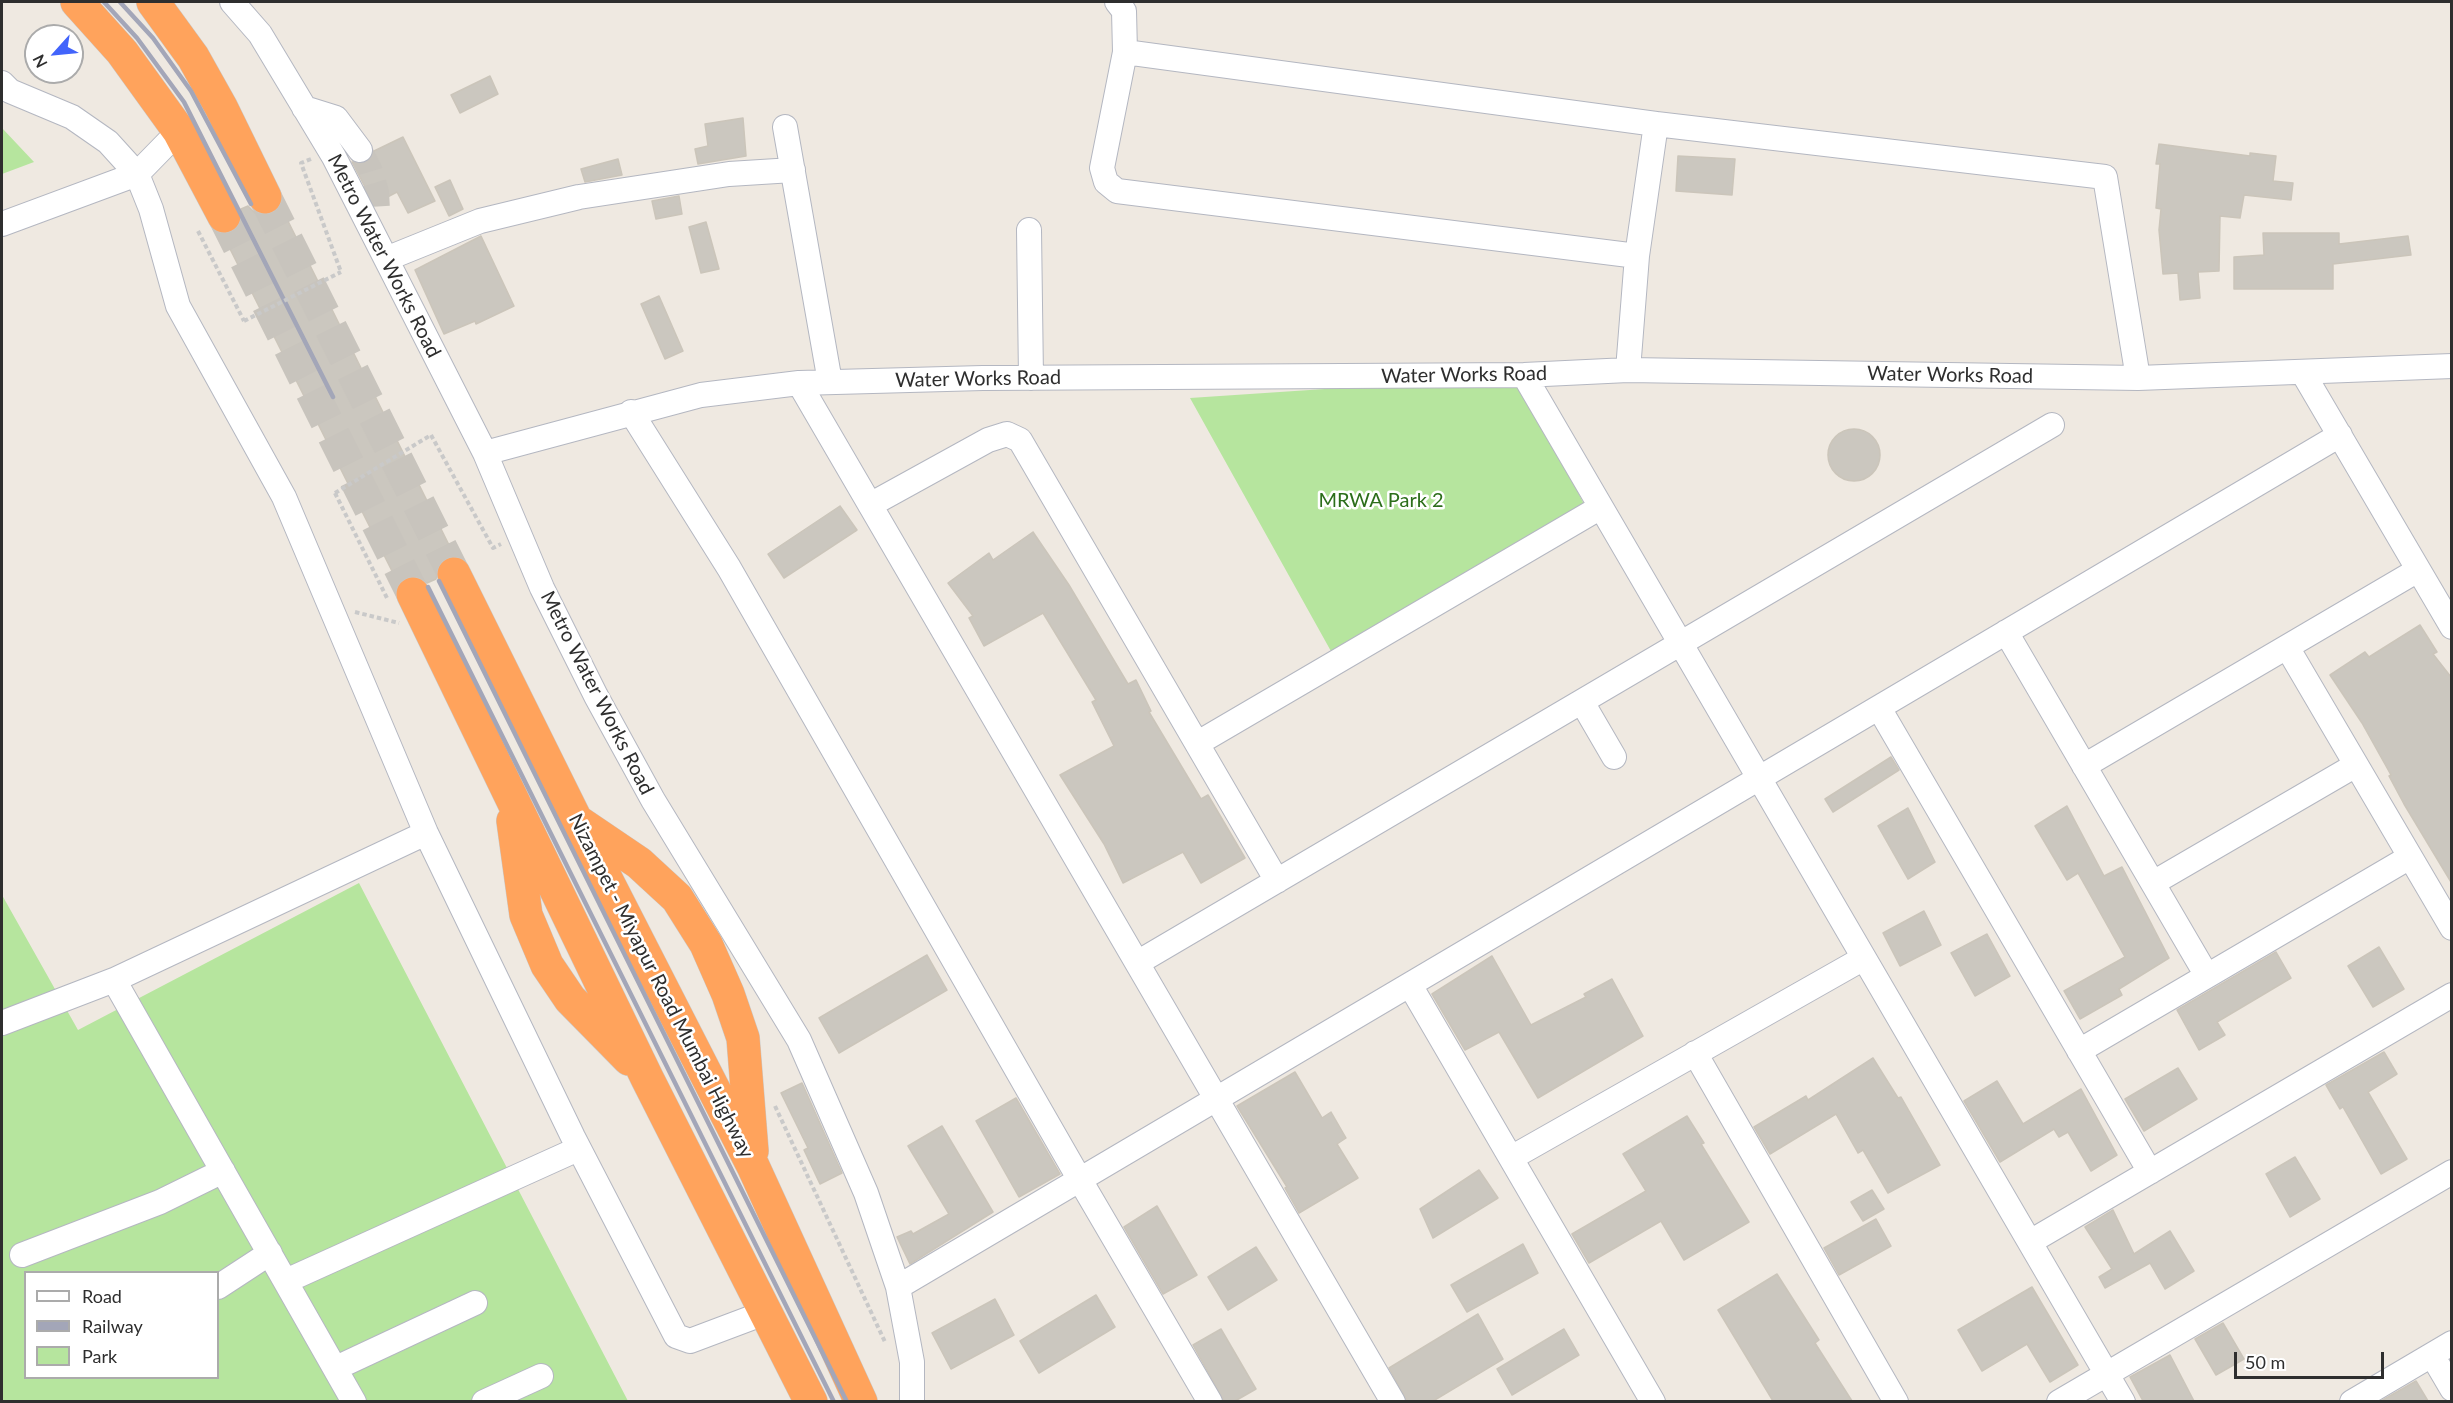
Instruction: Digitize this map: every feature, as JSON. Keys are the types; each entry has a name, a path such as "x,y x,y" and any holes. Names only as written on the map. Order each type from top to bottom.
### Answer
{"highway":[{"path":"77,2 122,52 179,131 211,224"},
{"path":"153,2 193,57 265,196"},
{"name":"Nizampet - Miyapur Road Mumbai Highway","path":"454,574 576,820 753,1166 861,1401"},
{"path":"399,603 509,790 526,915 547,965 570,999 647,1078 811,1401"},
{"path":"576,820 639,863 677,898 706,944 728,994 743,1038 753,1166"}],"street":[{"name":"Metro Water Works Road","path":"232,2 260,34 375,220 386,259 485,453 542,588 596,696 653,800 799,1040 866,1193 898,1287 912,1362 912,1401"},
{"path":"1117,2 1124,11 1125,52 1102,168 1106,182 1117,191 1636,256"},
{"path":"1125,52 1656,124 2104,177 2138,378"},
{"path":"2,83 10,91 72,117 108,142 137,174 151,209 178,306 268,466 426,833 578,1149 676,1335 690,1341 767,1312"},
{"path":"304,108 336,118 360,150"},
{"path":"1628,370 1636,256 1656,124"},
{"path":"785,127 830,382"},
{"path":"2,224 137,174 179,131"},
{"path":"386,259 480,221 579,197 729,174 793,170"},
{"path":"1029,230 1031,378"},
{"name":"Water Works Road","path":"485,453 701,395 799,383 1031,378 1524,375 1628,370 2138,378 2451,366"},
{"path":"2303,373 2451,627"},
{"path":"1524,375 2123,1401"},
{"path":"799,383 1393,1401"},
{"path":"631,412 729,568 1080,1180 1210,1401"},
{"path":"1137,963 2052,425"},
{"path":"870,505 988,440 1007,434 1020,440 1277,881"},
{"path":"898,1287 2340,435"},
{"path":"1198,743 1601,507"},
{"path":"2084,766 2418,570"},
{"path":"2006,632 2207,976"},
{"path":"2287,647 2451,928"},
{"path":"1582,702 1614,757"},
{"path":"1879,708 2150,1172"},
{"path":"2153,884 2356,765"},
{"path":"2,1023 114,980 426,833"},
{"path":"2079,1051 2410,857"},
{"path":"1511,1158 1864,958"},
{"path":"114,980 354,1401"},
{"path":"1410,985 1653,1401"},
{"path":"2030,1242 2451,995"},
{"path":"1695,1053 1896,1401"},
{"path":"286,1281 578,1149"},
{"path":"22,1255 159,1202 223,1171"},
{"path":"2059,1401 2451,1172"},
{"path":"219,1286 270,1253"},
{"path":"336,1368 475,1303"},
{"path":"2352,1401 2442,1349 2451,1389"},
{"path":"484,1401 541,1376"}],"path":[{"path":"211,224 244,321 341,272 301,163 312,158"},
{"path":"330,606 399,623 399,603 336,493 431,435 493,548"}],"green space":[{"path":"2,128 34,162 2,174"},
{"name":"MRWA Park 2","path":"1519,376 1589,514 1337,662 1190,398"},
{"path":"359,883 628,1401 2,1401 2,895 78,1030"}],"building":[{"path":"490,76 498,94 460,113 451,95"},
{"path":"743,118 746,156 698,164 695,149 708,146 705,124"},
{"path":"403,137 435,201 408,213 397,192 374,204 352,162 361,164 368,162 374,151"},
{"path":"2159,144 2250,156 2250,153 2276,156 2273,181 2293,183 2291,200 2244,195 2240,218 2220,216 2219,271 2198,272 2200,298 2180,300 2178,273 2163,274 2159,230 2161,209 2156,208 2160,164 2156,164"},
{"path":"1678,156 1735,159 1732,195 1676,191"},
{"path":"618,159 622,175 585,182 581,169"},
{"path":"450,180 463,209 449,216 435,187"},
{"path":"679,196 682,214 656,219 652,201"},
{"path":"248,206 255,213 264,216 274,214 281,207 454,555 446,557 439,563 436,579 427,583 414,575 404,577 398,583 223,235 232,233 240,226 243,217 241,209"},
{"path":"706,222 719,269 701,273 689,227"},
{"path":"2263,233 2339,233 2339,244 2408,236 2411,255 2333,264 2333,289 2234,289 2234,257 2264,255"},
{"path":"481,236 514,306 476,324 475,321 444,334 415,270"},
{"path":"659,296 683,351 665,359 641,304"},
{"path":"1854,429 1864,431 1872,437 1878,445 1880,455 1878,465 1872,473 1864,479 1854,481 1844,479 1836,473 1830,465 1828,455 1830,445 1836,437 1844,431"},
{"path":"840,506 857,530 784,578 768,554"},
{"path":"1033,532 1069,585 1128,684 1136,680 1151,711 1149,712 1201,799 1208,795 1245,858 1201,883 1183,852 1123,883 1104,844 1060,775 1114,746 1092,702 1096,700 1043,613 984,646 969,618 973,616 948,583 989,553 993,560"},
{"path":"2420,625 2437,652 2433,654 2451,677 2451,882 2404,804 2389,776 2391,775 2362,723 2330,675 2365,652 2369,657"},
{"path":"1891,757 1899,770 1833,812 1825,799"},
{"path":"2067,806 2104,876 2122,867 2169,958 2119,989 2122,995 2080,1019 2064,991 2125,957 2078,873 2067,880 2035,826"},
{"path":"1908,808 1935,862 1908,879 1878,826"},
{"path":"1924,911 1941,945 1900,966 1883,933"},
{"path":"1987,934 2010,976 1975,996 1951,953"},
{"path":"2379,947 2404,989 2373,1007 2348,966"},
{"path":"2276,952 2291,978 2217,1022 2225,1035 2199,1050 2177,1010"},
{"path":"927,955 947,990 839,1053 819,1018"},
{"path":"1492,956 1531,1025 1586,997 1584,994 1612,979 1643,1036 1538,1098 1499,1032 1465,1050 1432,994"},
{"path":"2384,1052 2397,1074 2368,1092 2407,1159 2381,1174 2343,1107 2340,1109 2326,1085"},
{"path":"1873,1058 1898,1098 1901,1097 1940,1165 1888,1193 1863,1150 1858,1153 1836,1114 1770,1154 1754,1127 1806,1096 1808,1100"},
{"path":"2178,1068 2197,1099 2144,1131 2125,1099"},
{"path":"1295,1072 1322,1118 1331,1112 1346,1138 1337,1144 1358,1178 1299,1213 1285,1188 1287,1187 1237,1106"},
{"path":"1997,1081 2023,1124 2081,1089 2117,1155 2091,1171 2068,1132 2059,1137 2054,1129 2000,1162 1964,1101"},
{"path":"802,1083 842,1173 820,1184 804,1150 808,1148 781,1093"},
{"path":"1016,1098 1060,1174 1019,1197 976,1121"},
{"path":"1687,1116 1704,1143 1701,1144 1749,1222 1684,1260 1661,1221 1589,1263 1572,1234 1646,1191 1623,1154"},
{"path":"942,1126 993,1212 910,1264 897,1237 911,1231 913,1234 949,1214 908,1146"},
{"path":"2295,1157 2320,1199 2290,1217 2266,1174"},
{"path":"1479,1170 1498,1198 1433,1238 1420,1209"},
{"path":"1872,1190 1884,1209 1863,1221 1851,1202"},
{"path":"1157,1206 1197,1275 1163,1294 1124,1227"},
{"path":"2113,1210 2134,1254 2170,1231 2194,1271 2165,1289 2150,1263 2105,1288 2099,1277 2112,1269 2085,1227"},
{"path":"1876,1219 1891,1246 1839,1275 1824,1248"},
{"path":"1523,1244 1538,1273 1467,1312 1451,1285"},
{"path":"1256,1247 1277,1280 1228,1310 1208,1277"},
{"path":"1777,1274 1819,1340 1815,1343 1852,1401 1773,1401 1718,1310"},
{"path":"2032,1287 2078,1365 2050,1382 2027,1344 1982,1371 1958,1330"},
{"path":"1096,1295 1115,1327 1039,1373 1020,1341"},
{"path":"995,1299 1014,1335 951,1369 932,1333"},
{"path":"1478,1314 1503,1359 1433,1401 1407,1401 1389,1368"},
{"path":"2223,1323 2244,1359 2216,1375 2195,1339"},
{"path":"1221,1329 1256,1389 1235,1401 1224,1401 1193,1345"},
{"path":"1564,1329 1579,1355 1512,1395 1497,1369"},
{"path":"2170,1355 2194,1401 2143,1401 2130,1377"},
{"path":"2416,1381 2428,1401 2381,1401"}],"tunnel":[{"path":"360,150 370,169 377,192 378,210"},
{"path":"265,197 454,574"},
{"path":"224,216 413,594"}],"railway":[{"path":"104,2 137,38 184,102 333,397"},
{"path":"120,2 153,38 191,91 251,204"},
{"path":"439,581 847,1402"},
{"path":"428,587 834,1402"}]}
